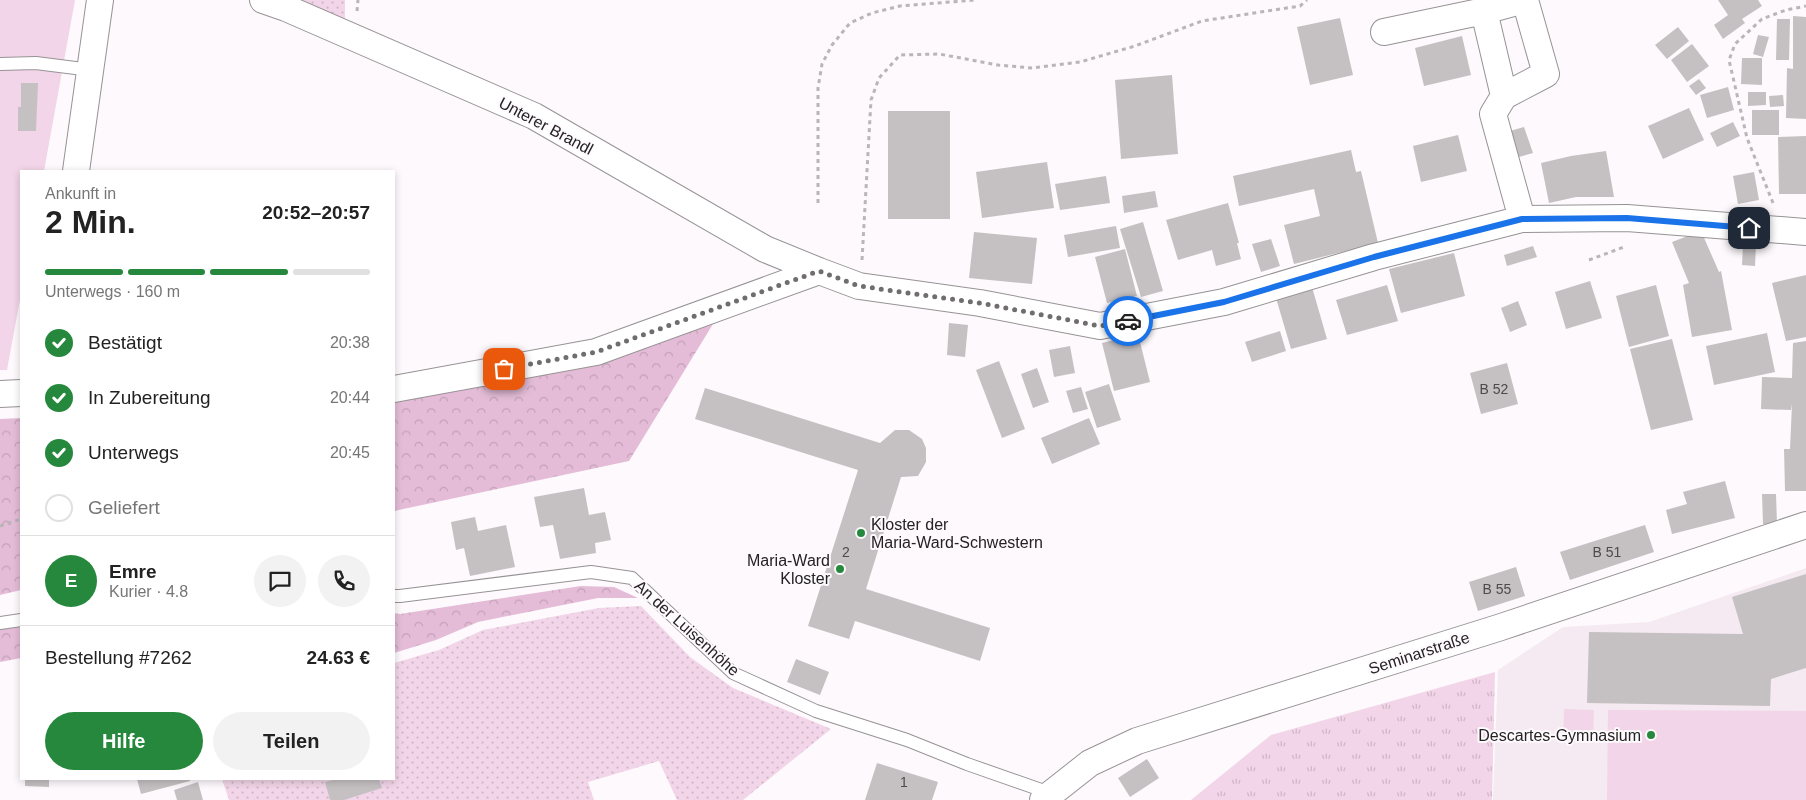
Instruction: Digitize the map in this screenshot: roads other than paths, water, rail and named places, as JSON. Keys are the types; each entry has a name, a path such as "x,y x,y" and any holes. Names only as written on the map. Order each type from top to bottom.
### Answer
{"street":[{"path":"76,170 100,0"},
{"name":"Unterer Brandl","path":"263,0 286,8 534,116 765,249 819,271 859,286 980,303 1100,326 1224,302 1374,257 1522,219 1627,218 1794,231"},
{"path":"1384,32 1484,11 1525,0 1546,74 1504,96 1493,114 1522,219"},
{"path":"1484,11 1504,96"},
{"path":"395,389 596,352 819,271"},
{"path":"0,394 20,393"},
{"name":"Seminarstraße","path":"1046,796 1090,763 1137,741 1498,628 1806,525"}],"lane":[{"path":"0,64 36,63 90,70"},
{"name":"An der Luisenhöhe","path":"395,596 591,572 632,578 733,673 816,711 906,740 1046,796"},
{"path":"0,624 20,620"}],"place":[{"name":"Kloster der Maria-Ward-Schwestern","path":"861,533"},
{"name":"Maria-Ward Kloster","path":"840,569"},
{"name":"Descartes-Gymnasium","path":"1651,735"}]}
